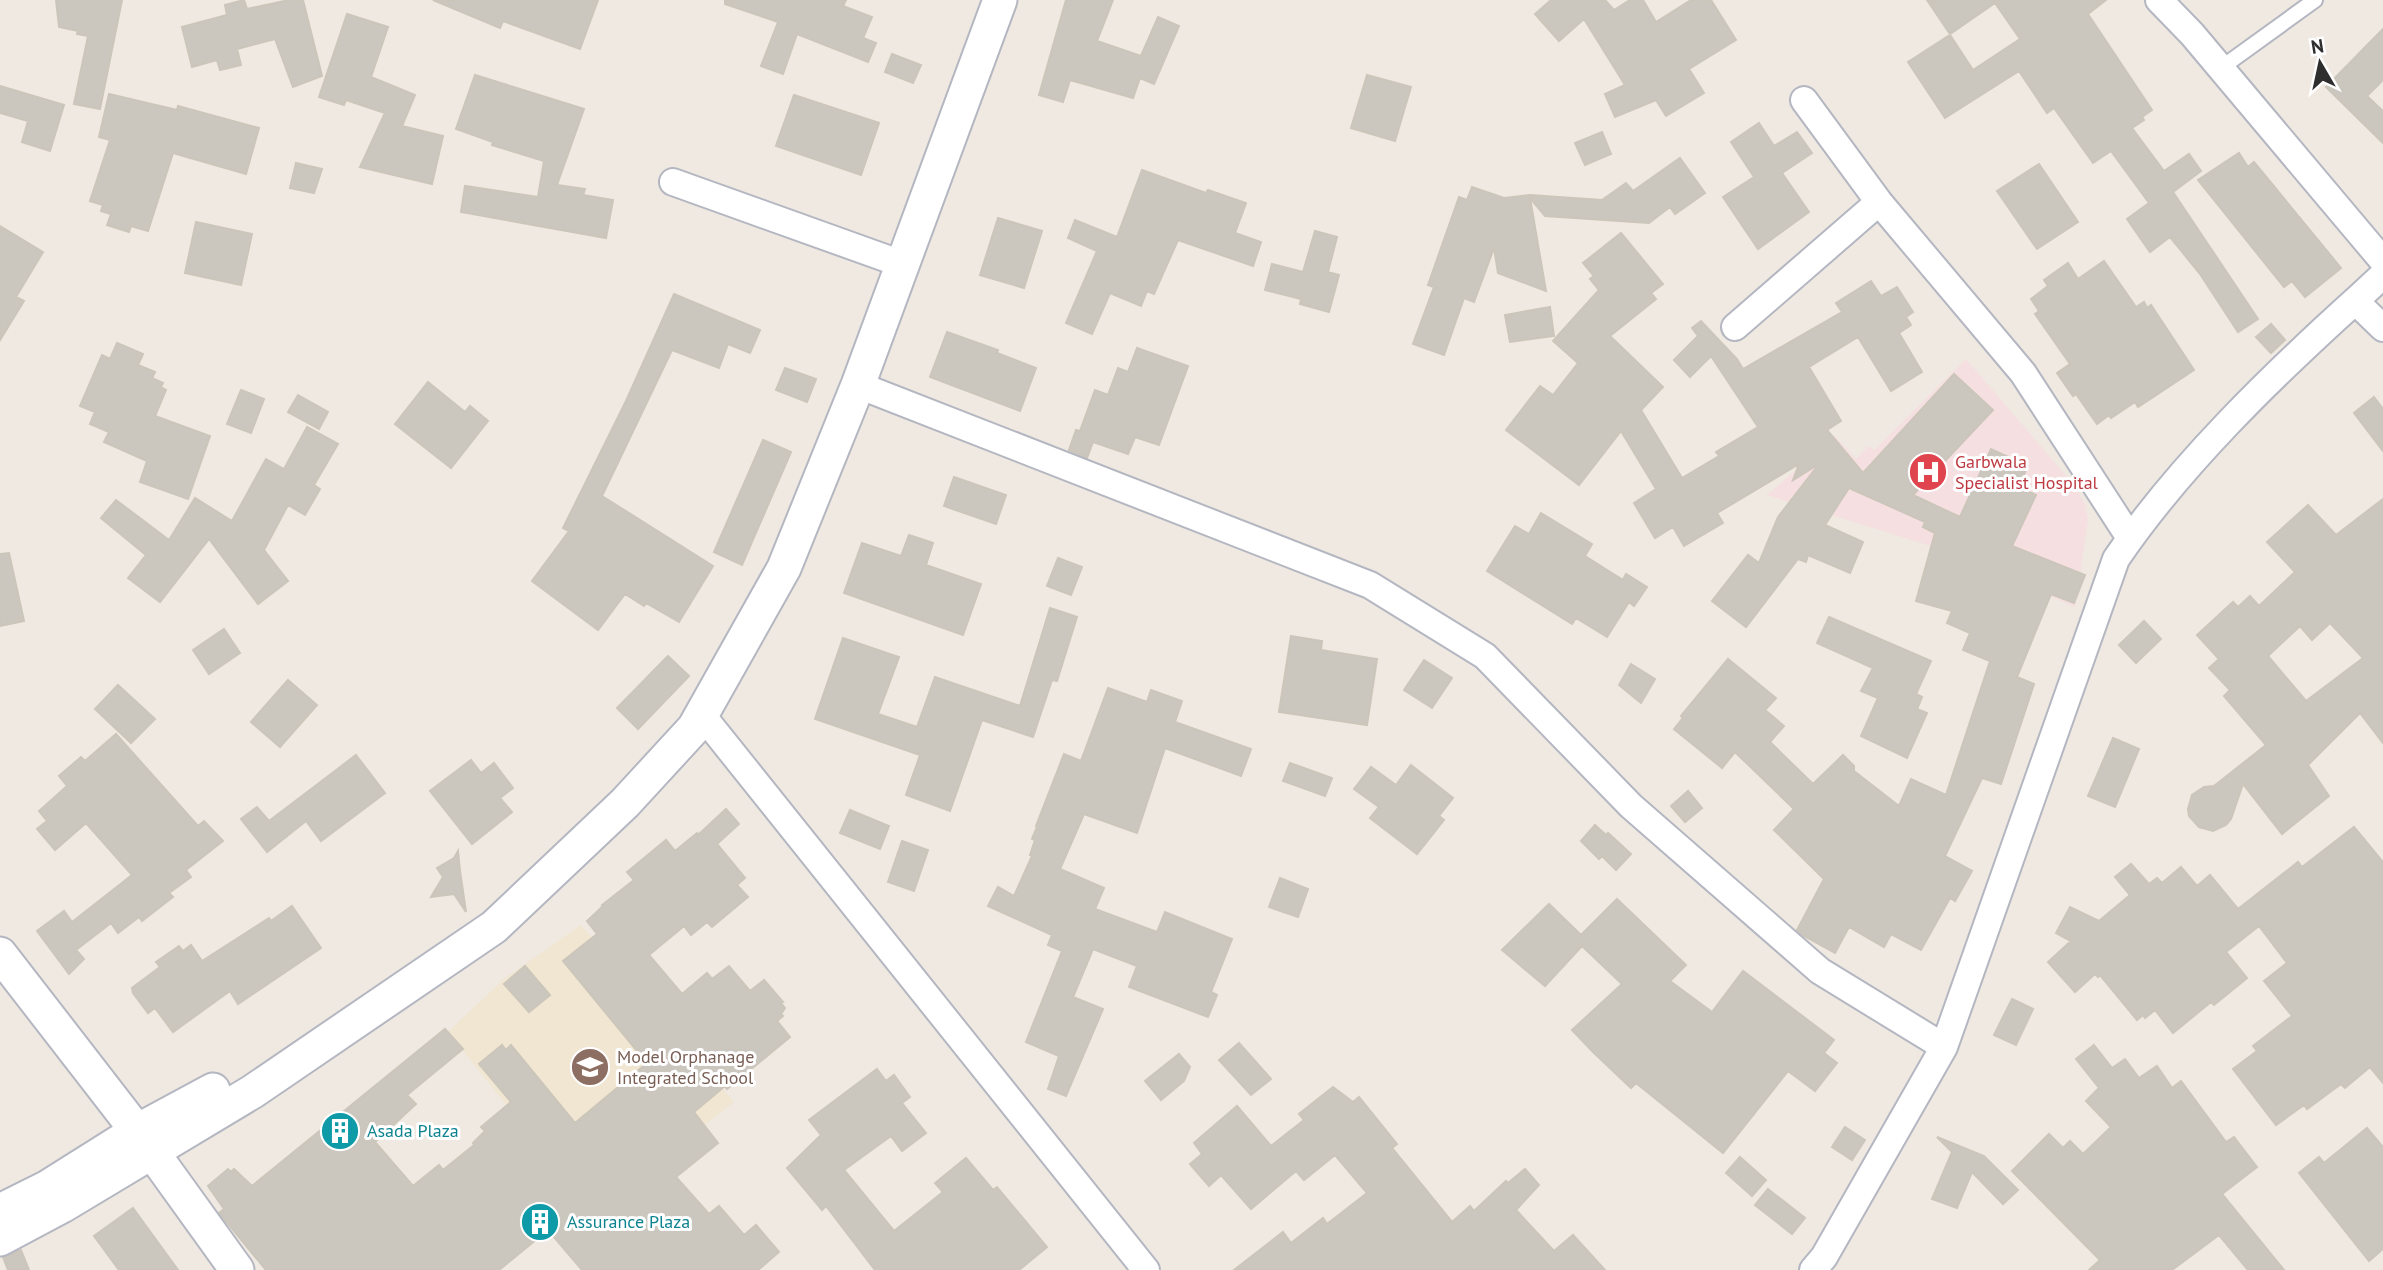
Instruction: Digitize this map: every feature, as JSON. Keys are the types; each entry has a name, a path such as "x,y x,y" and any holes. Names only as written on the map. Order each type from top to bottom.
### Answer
{"street":[{"path":"0,1211 48,1186 252,1092 494,927 625,803 694,728 784,568 858,385 1000,0"},
{"path":"2159,0 2221,68 2383,261"},
{"path":"1804,100 1879,202 2023,373 2130,538"},
{"path":"673,182 902,264"},
{"path":"1735,327 1879,202"},
{"path":"1813,1270 1944,1047 2116,559 2130,538 2200,454 2317,335 2383,275"},
{"path":"2355,301 2383,328"},
{"path":"858,385 1357,580 1381,592 1485,656 1631,806 1820,971 1944,1047"},
{"path":"702,715 1146,1270"},
{"path":"0,954 144,1141 237,1270"},
{"path":"0,1239 62,1206 144,1141"}],"lane":[{"path":"2221,68 2315,0"}],"shaded area":[{"name":"Garbwala Specialist Hospital","path":"1966,359 2074,485 2085,504 2088,521 2075,607 1931,546 1767,495 1835,436 1856,459 1869,446 1874,450"},
{"name":"Model Orphanage Integrated School","path":"581,925 734,1102 593,1213 448,1032 504,979"}],"building":[{"path":"56,0 122,0 100,109 74,104 88,36 59,27"},
{"path":"244,0 247,9 289,0 303,0 322,76 293,87 275,39 237,49 241,65 220,70 217,60 192,67 182,27 227,15 225,5"},
{"path":"433,0 598,0 580,49 503,21 500,28"},
{"path":"725,0 846,0 843,6 872,17 863,38 876,43 868,62 797,34 783,74 761,66 778,22 725,4"},
{"path":"1066,0 1113,0 1097,41 1141,56 1158,17 1179,26 1154,84 1140,78 1133,98 1070,80 1063,102 1039,95"},
{"path":"1551,0 1605,0 1614,10 1630,0 1643,0 1656,22 1691,0 1711,0 1736,40 1689,69 1704,93 1666,116 1656,100 1615,117 1605,94 1625,85 1584,19 1559,41 1535,14"},
{"path":"1927,0 2106,0 2088,14 2152,110 2132,128 2164,171 2189,154 2201,171 2173,192 2258,319 2238,332 2200,274 2170,237 2150,252 2127,219 2149,203 2111,151 2093,163 2054,108 2047,113 2019,71 1945,118 1908,62 1950,35 1973,70 2020,39 1995,3 1950,34"},
{"path":"347,14 388,27 371,77 415,95 402,126 443,136 432,184 360,167 385,113 346,100 344,105 319,97"},
{"path":"2383,29 2383,80 2367,96 2383,111 2383,143 2326,87"},
{"path":"892,54 921,65 913,83 885,72"},
{"path":"475,75 584,109 557,185 585,189 583,195 613,200 606,238 461,212 465,186 538,197 544,161 492,145 493,142 456,129"},
{"path":"1367,75 1411,87 1395,141 1351,128"},
{"path":"0,86 64,105 50,151 22,142 28,121 0,113"},
{"path":"109,94 177,110 178,106 259,128 246,174 173,153 148,231 131,226 129,232 107,225 111,214 101,211 103,205 90,201 110,140 99,137"},
{"path":"794,95 879,123 861,175 776,146"},
{"path":"1759,123 1774,146 1797,132 1812,153 1782,173 1809,212 1758,249 1723,197 1754,177 1731,142"},
{"path":"1602,132 1611,154 1585,165 1575,143"},
{"path":"2239,153 2248,167 2254,162 2341,268 2305,297 2292,281 2284,287 2198,180"},
{"path":"1680,158 1705,193 1675,214 1670,207 1649,223 1545,216 1530,198 1546,291 1498,273 1494,248 1474,302 1464,298 1444,355 1413,344 1434,287 1428,285 1459,197 1467,200 1472,187 1504,198 1530,195 1602,200 1626,183 1633,191"},
{"path":"296,163 322,169 314,193 290,188"},
{"path":"2039,164 2078,222 2037,249 1997,191"},
{"path":"1142,170 1206,193 1208,190 1246,203 1235,233 1261,242 1253,266 1178,240 1154,294 1147,291 1141,306 1110,293 1092,334 1066,323 1097,251 1068,238 1075,220 1117,237"},
{"path":"998,218 1042,231 1024,288 980,275"},
{"path":"196,222 252,234 241,285 185,273"},
{"path":"0,226 43,252 16,297 24,301 0,340"},
{"path":"1315,231 1337,237 1328,272 1339,275 1329,312 1300,304 1301,299 1265,290 1272,264 1303,272"},
{"path":"1621,233 1663,284 1651,293 1656,299 1610,336 1663,387 1641,410 1682,478 1719,456 1716,452 1758,427 1711,356 1690,377 1674,360 1698,336 1692,328 1701,321 1743,369 1842,312 1836,303 1871,281 1881,296 1897,287 1913,312 1906,317 1911,325 1899,333 1922,372 1891,391 1858,337 1809,367 1841,421 1827,430 1863,473 1954,374 1993,410 1913,495 1960,517 1991,449 2028,466 2018,487 2036,495 2012,546 2085,575 2074,603 2051,594 2017,677 2034,684 2001,784 1982,778 1945,856 1972,871 1955,901 1950,898 1921,950 1891,934 1884,947 1849,927 1835,953 1797,930 1824,879 1774,830 1794,809 1735,752 1722,768 1674,729 1683,718 1681,716 1728,659 1776,698 1765,710 1784,726 1770,742 1813,784 1843,755 1854,766 1854,771 1899,806 1911,779 1946,795 1990,661 1963,650 1970,633 1947,623 1952,611 1916,601 1935,533 1923,527 1925,522 1849,488 1825,525 1863,542 1850,573 1808,555 1806,562 1798,559 1746,627 1712,601 1748,555 1759,563 1778,517 1819,464 1793,480 1799,464 1717,513 1723,523 1684,546 1673,527 1655,538 1634,503 1656,489 1621,431 1579,485 1506,430 1540,386 1553,395 1578,363 1553,341 1599,290 1590,279 1594,276 1583,263"},
{"path":"2104,261 2136,307 2144,302 2147,308 2151,305 2194,370 2138,407 2135,402 2097,424 2057,373 2070,364 2035,314 2039,311 2031,299 2048,286 2044,280 2068,263 2078,279"},
{"path":"674,294 760,330 750,353 728,344 719,368 672,350 602,496 713,566 679,622 625,594 598,630 532,581 569,531 563,528 626,401"},
{"path":"1550,307 1554,336 1510,342 1505,315"},
{"path":"2271,324 2285,340 2271,353 2256,337"},
{"path":"947,332 998,350 997,353 1036,368 1020,411 930,377"},
{"path":"117,343 143,354 138,365 155,372 152,378 163,383 161,387 166,390 155,416 210,436 188,499 140,482 147,461 104,442 109,432 90,424 95,412 80,406 102,355 110,359"},
{"path":"1137,348 1188,366 1159,445 1135,437 1128,454 1093,442 1087,458 1069,450 1076,430 1080,431 1095,390 1108,395 1118,368 1128,372"},
{"path":"785,368 816,379 807,402 776,390"},
{"path":"428,382 465,412 470,406 488,421 451,468 395,424"},
{"path":"241,390 264,399 251,433 227,424"},
{"path":"298,395 328,412 319,429 288,412"},
{"path":"2374,397 2383,409 2383,451 2354,413"},
{"path":"307,427 338,444 314,485 320,489 305,515 288,505 264,550 288,581 258,604 209,539 160,602 128,578 146,555 101,518 116,500 169,540 195,498 232,521 266,459 284,469"},
{"path":"763,440 791,452 742,565 714,552"},
{"path":"954,477 1006,495 996,524 944,506"},
{"path":"2383,499 2383,743 2360,713 2308,765 2329,796 2282,834 2243,784 2231,819 2226,825 2213,831 2199,827 2189,816 2192,795 2204,787 2214,786 2266,745 2224,696 2230,690 2209,668 2219,659 2197,635 2233,602 2238,607 2250,596 2259,606 2295,572 2267,542 2308,505 2336,535","holes":["2330,623 2363,658 2306,701 2268,656 2300,626 2312,640"]},
{"path":"1541,513 1592,544 1585,556 1623,580 1626,574 1647,587 1634,606 1629,602 1607,637 1576,618 1572,624 1487,571 1515,526 1529,534"},
{"path":"909,535 933,543 926,565 981,584 963,635 844,593 862,543 901,556"},
{"path":"9,553 24,621 0,626 0,554"},
{"path":"1058,558 1082,567 1071,595 1047,586"},
{"path":"1050,608 1077,617 1057,681 1052,680 1033,737 982,720 950,811 906,795 920,755 815,719 843,638 899,657 878,714 917,727 935,677 1020,706"},
{"path":"1829,617 1931,661 1916,694 1922,697 1917,709 1927,713 1907,758 1861,736 1878,698 1861,691 1873,668 1817,643"},
{"path":"2144,621 2161,639 2136,663 2119,645"},
{"path":"224,629 240,653 209,674 193,650"},
{"path":"1291,636 1322,641 1321,650 1377,659 1367,725 1279,712"},
{"path":"668,656 689,676 638,729 617,708"},
{"path":"1424,660 1452,678 1432,708 1404,690"},
{"path":"1631,664 1655,679 1641,703 1619,685"},
{"path":"288,680 317,705 280,747 251,722"},
{"path":"118,685 155,719 131,743 95,709"},
{"path":"1108,688 1147,702 1151,690 1182,701 1175,722 1251,749 1241,776 1165,748 1137,833 1084,814 1060,869 1104,888 1095,909 1157,932 1165,912 1232,939 1211,992 1217,995 1208,1017 1129,987 1137,966 1093,949 1073,997 1103,1009 1066,1096 1048,1089 1059,1056 1026,1042 1062,951 1048,945 1052,935 988,906 998,887 1014,896 1032,856 1030,855 1035,840 1032,839 1036,826 1064,754 1081,761"},
{"path":"116,734 198,826 204,821 223,841 186,870 191,877 169,893 173,897 142,921 139,917 118,933 111,923 76,950 84,959 69,974 37,931 64,911 72,922 132,875 86,823 55,850 37,829 47,821 39,811 67,786 59,776 81,757 85,761"},
{"path":"2113,738 2139,749 2115,807 2088,796"},
{"path":"356,755 385,793 321,841 306,821 267,852 241,819 257,807 269,821"},
{"path":"471,760 481,773 494,763 513,788 500,798 512,812 472,844 430,791"},
{"path":"1290,763 1332,778 1325,796 1283,781"},
{"path":"1411,765 1453,798 1439,816 1444,820 1417,854 1370,818 1379,807 1354,789 1371,767 1396,785"},
{"path":"1688,791 1702,808 1685,822 1671,806"},
{"path":"726,809 739,824 717,844 745,878 737,885 748,897 712,927 707,922 691,935 684,926 649,955 682,994 707,973 712,979 729,966 750,991 764,980 783,1002 783,1016 777,1021 790,1037 727,1089 725,1086 694,1112 718,1143 676,1177 709,1214 719,1206 744,1235 756,1225 779,1252 758,1270 582,1270 548,1230 499,1270 266,1270 219,1213 224,1209 208,1186 228,1169 231,1172 234,1169 252,1186 445,1029 463,1049 407,1095 416,1104 375,1142 413,1186 439,1165 443,1170 474,1145 485,1131 481,1127 511,1102 479,1064 502,1045 506,1050 511,1045 575,1123 647,1063 563,961 597,934 587,921 602,905 634,880 627,872 666,840 675,851 697,833 698,835"},
{"path":"850,810 889,826 880,849 840,833"},
{"path":"1595,825 1631,854 1616,870 1602,856 1599,859 1581,841"},
{"path":"2354,827 2383,862 2383,1083 2370,1067 2345,1088 2341,1084 2307,1109 2304,1105 2276,1125 2233,1069 2257,1051 2253,1046 2292,1016 2264,981 2287,963 2259,926 2226,952 2247,978 2214,1005 2211,1002 2173,1033 2155,1010 2145,1018 2143,1015 2137,1020 2100,975 2098,977 2095,974 2075,992 2048,962 2071,941 2056,933 2070,907 2099,921 2130,895 2115,877 2131,864 2149,884 2157,878 2162,883 2181,867 2197,886 2210,875 2238,909 2298,862 2302,867"},
{"path":"902,841 928,850 914,891 888,882"},
{"path":"458,851 466,912 454,894 431,897 443,877 437,868 454,858"},
{"path":"1280,878 1308,889 1298,917 1269,907"},
{"path":"1617,899 1686,965 1670,981 1712,1012 1743,971 1834,1040 1824,1053 1837,1063 1815,1091 1788,1071 1723,1153 1636,1083 1631,1088 1593,1052 1572,1030 1622,984 1582,946 1545,986 1502,950 1549,904 1581,935"},
{"path":"292,906 321,948 238,1004 230,991 173,1032 155,1008 148,1013 133,993 132,988 160,967 156,962 179,946 183,951 191,945 202,961"},
{"path":"525,966 550,995 529,1012 504,984"},
{"path":"2012,999 2033,1009 2016,1045 1994,1035"},
{"path":"1239,1043 1271,1079 1251,1095 1219,1060"},
{"path":"2094,1045 2112,1068 2125,1059 2139,1078 2157,1066 2172,1088 2181,1081 2226,1142 2234,1137 2257,1167 2222,1194 2284,1270 2248,1270 2219,1235 2172,1270 2089,1270 2100,1260 2012,1171 2049,1134 2063,1148 2070,1141 2083,1154 2111,1127 2086,1101 2099,1088 2076,1059"},
{"path":"1179,1054 1190,1067 1184,1081 1161,1100 1145,1081"},
{"path":"877,1069 886,1081 894,1075 910,1097 902,1103 926,1133 902,1151 891,1136 844,1170 894,1231 943,1192 935,1183 966,1158 993,1190 997,1187 1047,1247 1019,1270 875,1270 826,1206 822,1210 787,1168 821,1135 809,1120"},
{"path":"1333,1087 1353,1102 1359,1097 1397,1144 1392,1148 1452,1222 1470,1206 1474,1211 1506,1181 1508,1183 1525,1169 1539,1185 1516,1210 1554,1251 1573,1235 1605,1270 1234,1270 1283,1232 1291,1243 1323,1218 1327,1224 1367,1193 1335,1155 1304,1180 1296,1171 1251,1209 1221,1175 1209,1186 1190,1164 1202,1154 1194,1143 1237,1106 1271,1146 1304,1120 1299,1114"},
{"path":"1845,1127 1865,1140 1852,1160 1832,1147"},
{"path":"2367,1128 2383,1147 2383,1249 2369,1261 2299,1173 2319,1157 2324,1163"},
{"path":"1937,1137 1984,1156 2018,1190 2003,1204 1972,1172 1957,1208 1932,1199 1952,1152"},
{"path":"1740,1157 1766,1180 1752,1196 1726,1173"},
{"path":"1768,1189 1805,1218 1792,1234 1755,1205"},
{"path":"133,1208 178,1270 119,1270 94,1236"},
{"path":"21,1250 29,1270 8,1270 3,1257"}],"place":[{"name":"Garbwala Specialist Hospital","path":"1928,472"},
{"name":"Model Orphanage Integrated School","path":"590,1067"},
{"name":"Asada Plaza","path":"340,1131"},
{"name":"Assurance Plaza","path":"540,1222"}]}
